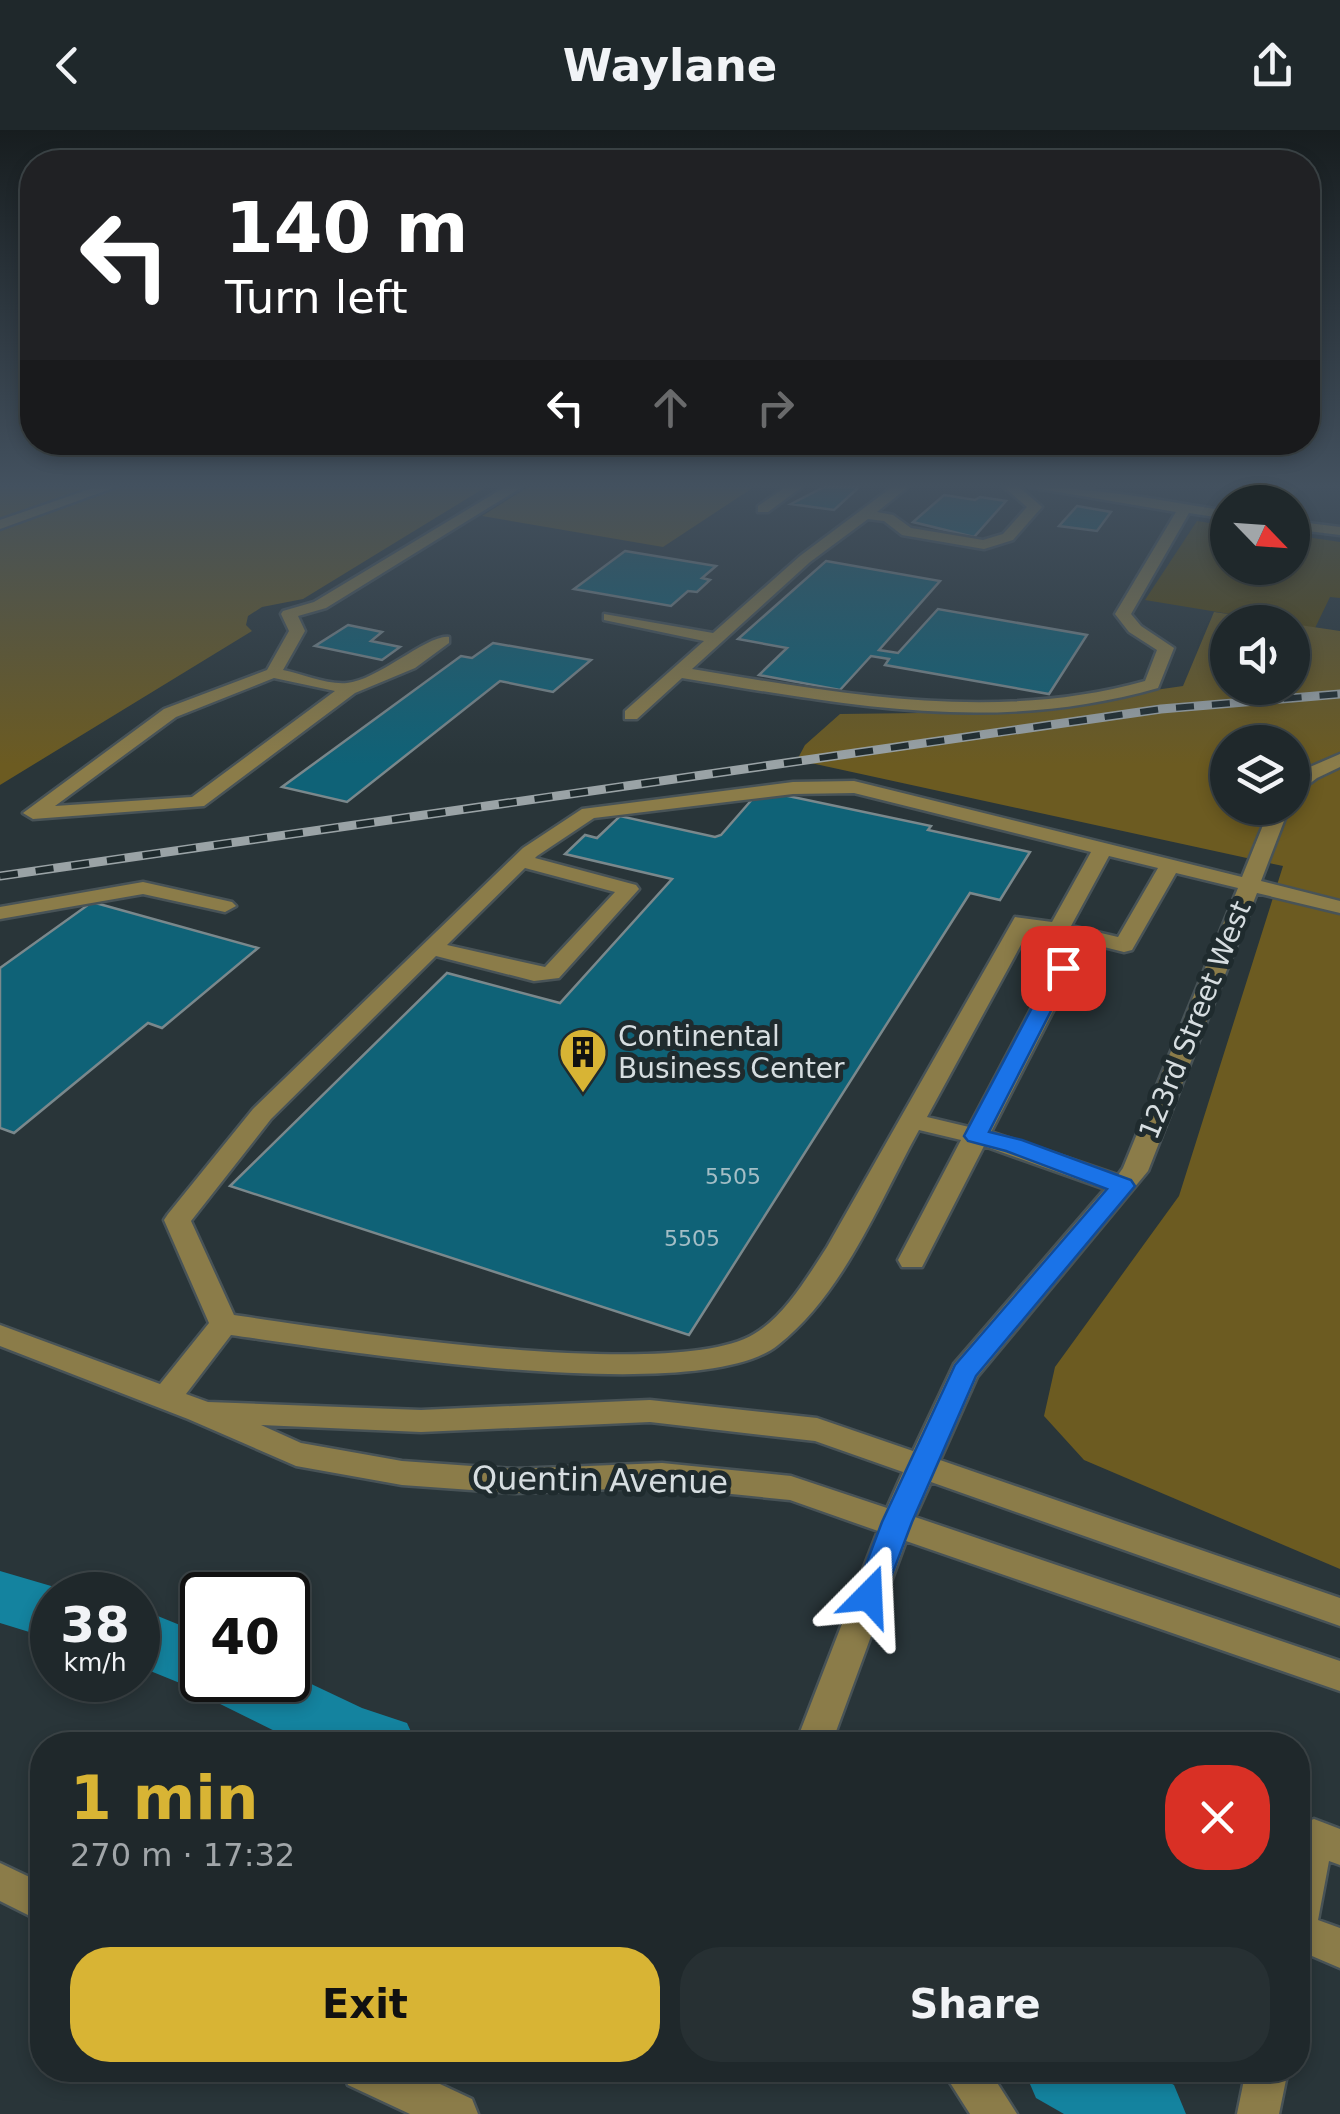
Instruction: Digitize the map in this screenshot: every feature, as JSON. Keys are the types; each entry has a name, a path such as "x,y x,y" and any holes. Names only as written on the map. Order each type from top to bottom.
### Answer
{"street":[{"path":"273,673 297,631 289,614 320,605 362,580"},
{"path":"631,715 782,580"},
{"path":"678,672 890,705 1041,707 1122,696 1152,684 1166,648 1134,629 1123,614 1143,580"},
{"path":"610,616 716,638"},
{"path":"349,689 273,673 170,713 33,813 198,802 349,689 409,664 443,640"},
{"path":"1310,774 1340,760"},
{"path":"224,1324 177,1220 262,1114 520,861 588,814 792,788 854,788 1340,907"},
{"name":"123rd Street West","path":"818,1732 897,1522 964,1372 1135,1171 1273,825"},
{"path":"912,1260 976,1136 1104,847"},
{"path":"432,948 551,974 629,889 520,861"},
{"path":"224,1324 437,1354 585,1361 694,1362 725,1358 763,1343 810,1290 846,1238 1023,922 1124,945 1171,863"},
{"path":"0,913 142,888 225,906"},
{"path":"912,1120 1014,1145 1123,1186"},
{"path":"166,1398 224,1324"},
{"name":"Quentin Avenue","path":"0,1336 200,1411 296,1454 402,1473 515,1481 662,1474 791,1488 1340,1676"},
{"name":"Quentin Avenue","path":"200,1411 421,1420 650,1412 817,1430 1340,1612"},
{"path":"1310,1883 1327,1842"},
{"path":"0,1881 30,1897"},
{"path":"1310,1919 1340,1948"},
{"path":"389,2082 457,2114"},
{"path":"972,2082 996,2114"},
{"path":"1258,2114 1265,2082"}],"shaded area":[{"path":"0,580 335,580 303,599 262,607 248,616 246,625 252,631 0,785"},
{"path":"1158,580 1210,580 1210,585 1310,585 1310,580 1340,580 1340,598 1330,597 1315,628 1310,627 1310,605 1210,605 1210,611 1145,600"},
{"path":"1210,622 1210,705 1310,705 1310,627 1340,631 1340,1569 1084,1460 1044,1416 1055,1367 1179,1196 1283,866 797,760 805,745 840,714 1002,712 1183,686"}],"building":[{"path":"587,580 710,580 697,592 688,591 671,606 574,589"},
{"path":"805,580 940,581 879,650 898,653 938,609 1087,635 1049,694 885,665 889,659 871,656 840,690 759,675 787,648 738,639"},
{"path":"348,625 382,632 371,641 400,647 382,660 315,646"},
{"path":"493,643 591,660 553,692 500,681 347,802 282,787 461,656 472,658"},
{"name":"Continental Business Center","path":"769,792 931,826 928,830 1030,852 1000,900 970,893 689,1335 230,1186 447,973 560,1003 672,879 565,854 585,835 597,838 620,816 715,837 755,796"},
{"path":"92,902 258,948 162,1028 148,1023 14,1133 0,1128 0,968"}],"waterway":[{"path":"0,1597 30,1606"},
{"path":"160,1646 180,1654"},
{"path":"282,1702 344,1732"},
{"path":"1086,2082 1145,2114"}],"railway":[{"path":"0,876 1161,709 1340,694"}],"place":[{"name":"Continental Business Center","path":"583,1094"}],"route":[{"path":"869,1596 897,1522 964,1372 1123,1186 1014,1145 976,1136 1063,968"}]}
